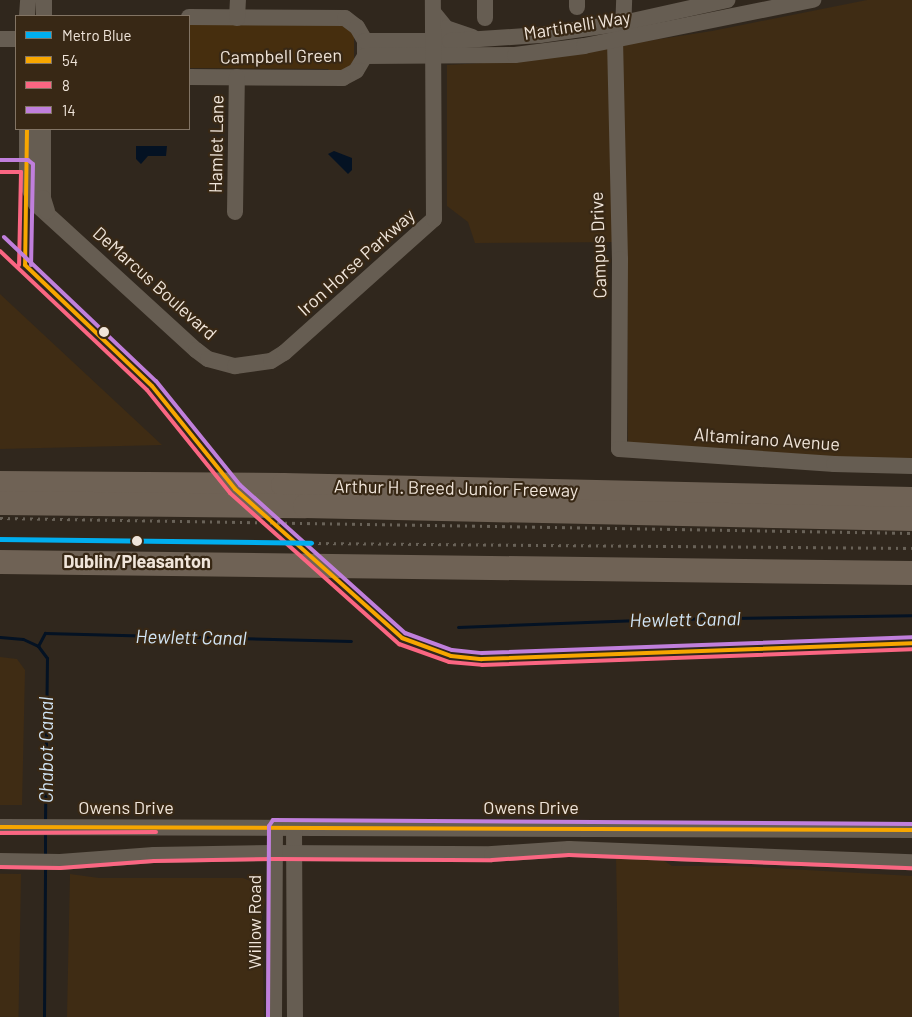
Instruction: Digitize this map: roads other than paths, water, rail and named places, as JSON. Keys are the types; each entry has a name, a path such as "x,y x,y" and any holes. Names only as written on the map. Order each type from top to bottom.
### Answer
{"highway":[{"name":"Arthur H. Breed Junior Freeway","path":"0,483 283,485 912,499"},
{"path":"0,503 305,506 912,518"},
{"path":"0,562 372,568 912,573"}],"street":[{"path":"28,0 28,15"},
{"path":"44,0 44,15"},
{"path":"237,18 238,0"},
{"path":"485,0 485,18"},
{"name":"Campus Drive","path":"619,449 620,34 624,0"},
{"name":"Martinelli Way","path":"433,6 446,28 473,37 526,36 620,34 728,0"},
{"name":"Martinelli Way","path":"433,49 515,55 620,34 813,0"},
{"name":"Iron Horse Parkway","path":"245,366 271,361 284,353 434,219 433,6"},
{"name":"Campbell Green","path":"190,17 345,18 357,27 365,49 356,71 343,78 190,77"},
{"name":"Martinelli Way","path":"433,49 526,36"},
{"path":"0,39 15,40"},
{"name":"Campbell Green","path":"365,49 433,49"},
{"path":"0,50 15,50"},
{"name":"Hamlet Lane","path":"235,212 237,77"},
{"name":"DeMarcus Boulevard","path":"27,130 27,182 36,204 47,211 196,350 224,364 245,366"},
{"path":"43,130 43,198 47,211"},
{"name":"Altamirano Avenue","path":"619,449 834,464 912,466"},
{"name":"Owens Drive","path":"0,827 275,826 912,830"},
{"name":"Willow Road","path":"274,1017 275,826"},
{"path":"294,827 295,1017"},
{"path":"0,861 60,862 154,855 274,853 457,855 568,849 640,849 912,862"}],"water":[{"path":"136,146 167,146 166,156 148,156 141,164 136,159"},
{"path":"334,151 352,158 352,170 348,174 328,154"}],"waterway":[{"name":"Hewlett Canal","path":"458,627 666,619 912,615"},
{"name":"Hewlett Canal","path":"38,646 45,633 351,641"},
{"name":"Chabot Canal","path":"0,637 23,639 38,646 47,658 45,823"},
{"name":"Chabot Canal","path":"45,832 45,858"},
{"name":"Chabot Canal","path":"44,1017 45,867"}],"railway":[{"path":"0,518 912,533"},
{"path":"311,543 912,548"}],"metro line":[{"name":"Blue","path":"0,539 311,543"}],"place":[{"name":"Dublin/Pleasanton","path":"137,541"}]}
